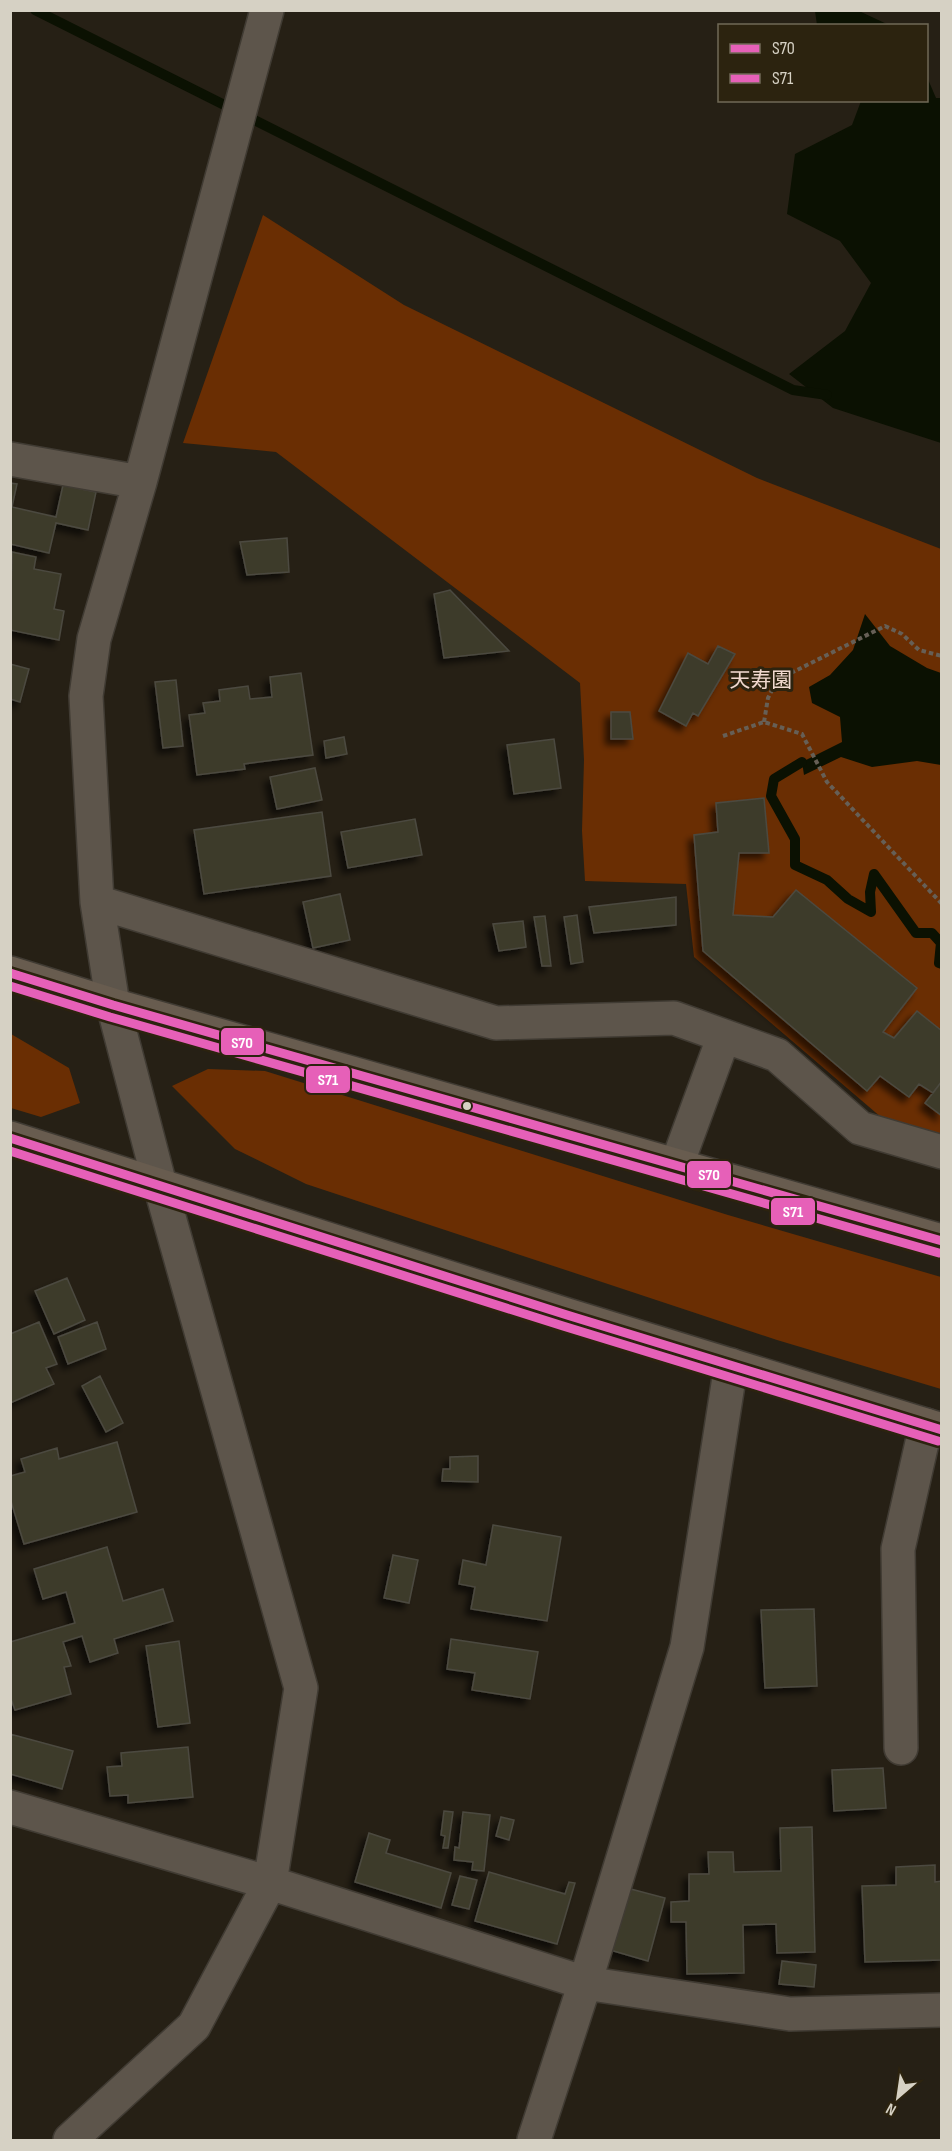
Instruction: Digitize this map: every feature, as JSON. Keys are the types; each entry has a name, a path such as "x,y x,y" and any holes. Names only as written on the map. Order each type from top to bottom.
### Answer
{"main road":[{"path":"10,973 113,1005 942,1240"},
{"path":"10,1138 934,1427"}],"street":[{"path":"70,2140 194,2026 270,1883 301,1688 160,1185 113,1005 97,902 86,696 94,639 140,482 267,10"},
{"path":"10,459 140,482"},
{"path":"97,902 496,1023 674,1018 777,1055 860,1128 942,1152"},
{"path":"677,1164 724,1036"},
{"path":"534,2140 585,1983 687,1647 731,1365"},
{"path":"901,1748 898,1549 934,1427"},
{"path":"10,1807 270,1883 585,1983 790,2014 942,2010"}],"path":[{"path":"764,722 768,698 777,680 885,626 902,634 919,650 942,656"},
{"path":"723,736 764,722 802,734 827,782 942,904"}],"green space":[{"name":"天寿園","path":"263,215 404,305 757,478 941,549 941,1138 889,1124 694,957 686,884 585,881 582,831 584,760 580,683 276,452 183,443"},
{"path":"11,1034 69,1068 80,1103 41,1117 11,1108"},
{"path":"208,1069 265,1071 728,1215 941,1277 941,1389 777,1340 306,1184 235,1149 172,1086"}],"shaded area":[{"path":"815,11 859,11 887,24 817,24"},
{"path":"928,79 936,98 942,98 941,443 833,408 789,374 845,331 871,283 840,241 787,214 795,154 852,125 861,102 928,102"},
{"path":"865,614 890,646 927,668 941,673 941,765 917,761 872,767 841,757 804,775 802,762 842,742 840,717 812,703 809,687 830,675 853,650"}],"building":[{"path":"10,483 17,484 12,507 56,517 63,485 96,492 88,530 56,523 49,553 10,544"},
{"path":"287,538 289,572 247,575 240,542"},
{"path":"12,552 36,557 34,569 61,574 54,609 64,611 59,640 10,630"},
{"path":"450,590 509,651 444,658 434,594"},
{"path":"718,646 735,654 698,716 693,713 686,726 659,711 688,653 708,664"},
{"path":"10,664 29,669 20,702 10,699"},
{"path":"301,673 313,755 244,764 245,769 197,775 189,715 205,713 203,703 220,701 219,690 248,686 250,699 272,697 270,677"},
{"path":"176,680 183,746 163,748 155,682"},
{"path":"611,712 630,712 633,739 611,739"},
{"path":"344,737 347,754 326,758 324,741"},
{"path":"554,739 561,788 514,794 507,745"},
{"path":"315,768 322,800 277,809 270,777"},
{"path":"764,798 769,853 739,853 733,915 773,917 796,890 917,988 883,1032 894,1038 917,1011 942,1031 942,1081 933,1093 919,1084 909,1097 880,1076 867,1091 703,951 694,835 718,832 716,803"},
{"path":"322,812 331,876 204,894 194,830"},
{"path":"415,819 422,855 348,868 341,832"},
{"path":"340,894 350,940 313,948 303,902"},
{"path":"676,897 676,925 594,933 589,907"},
{"path":"577,915 583,962 571,964 564,917"},
{"path":"545,916 551,966 542,966 534,917"},
{"path":"523,921 526,947 499,951 493,924"},
{"path":"942,1081 942,1116 925,1103"},
{"path":"67,1278 85,1320 54,1334 35,1291"},
{"path":"39,1322 57,1364 46,1368 54,1384 10,1403 10,1334"},
{"path":"97,1322 106,1349 68,1364 58,1337"},
{"path":"100,1376 123,1423 106,1432 82,1386"},
{"path":"117,1442 137,1512 24,1544 10,1498 10,1476 25,1472 21,1459 57,1448 59,1459"},
{"path":"478,1456 478,1482 442,1481 443,1469 450,1469 450,1457"},
{"path":"493,1525 561,1537 547,1621 471,1609 475,1587 459,1584 463,1560 486,1565"},
{"path":"107,1547 123,1601 163,1589 173,1621 114,1639 118,1653 90,1662 82,1636 63,1642 71,1666 64,1667 71,1694 15,1710 10,1696 10,1642 75,1623 66,1592 43,1599 34,1569"},
{"path":"393,1555 418,1560 409,1603 384,1598"},
{"path":"814,1609 817,1686 765,1688 761,1610"},
{"path":"451,1639 538,1652 530,1699 472,1690 475,1673 447,1669"},
{"path":"179,1641 190,1723 158,1727 146,1646"},
{"path":"10,1734 73,1751 62,1789 10,1774"},
{"path":"188,1747 193,1797 128,1803 128,1795 110,1796 107,1767 122,1766 121,1753"},
{"path":"883,1768 886,1808 834,1811 832,1770"},
{"path":"444,1811 453,1812 448,1848 443,1848 445,1836 441,1835"},
{"path":"463,1812 490,1815 484,1871 472,1870 473,1862 454,1860 455,1847 459,1848"},
{"path":"501,1817 514,1820 509,1840 496,1836"},
{"path":"812,1827 815,1952 777,1953 776,1924 743,1925 744,1973 687,1974 686,1922 671,1922 671,1902 689,1901 689,1874 709,1874 708,1852 733,1852 734,1872 781,1871 780,1828"},
{"path":"369,1833 390,1840 386,1853 451,1873 441,1908 355,1882"},
{"path":"935,1865 935,1882 942,1881 942,1960 865,1962 862,1886 896,1885 896,1867"},
{"path":"489,1872 565,1894 569,1882 575,1883 557,1944 475,1921"},
{"path":"460,1876 477,1880 469,1909 452,1905"},
{"path":"627,1888 665,1898 648,1961 610,1950"},
{"path":"782,1961 816,1965 814,1987 779,1984"}],"waterway":[{"path":"35,10 793,390 827,395"},
{"path":"802,762 774,779 771,796 795,839 795,865 827,880 848,899 871,912 870,892 874,874 916,933 932,933 941,943 939,963 942,964"}],"transit line":[{"name":"S70","path":"10,973 113,1005 942,1241"},
{"name":"S71","path":"10,986 110,1017 939,1253"},
{"name":"S70","path":"10,1138 567,1315 942,1430"},
{"name":"S71","path":"10,1151 563,1326 938,1441"}]}
